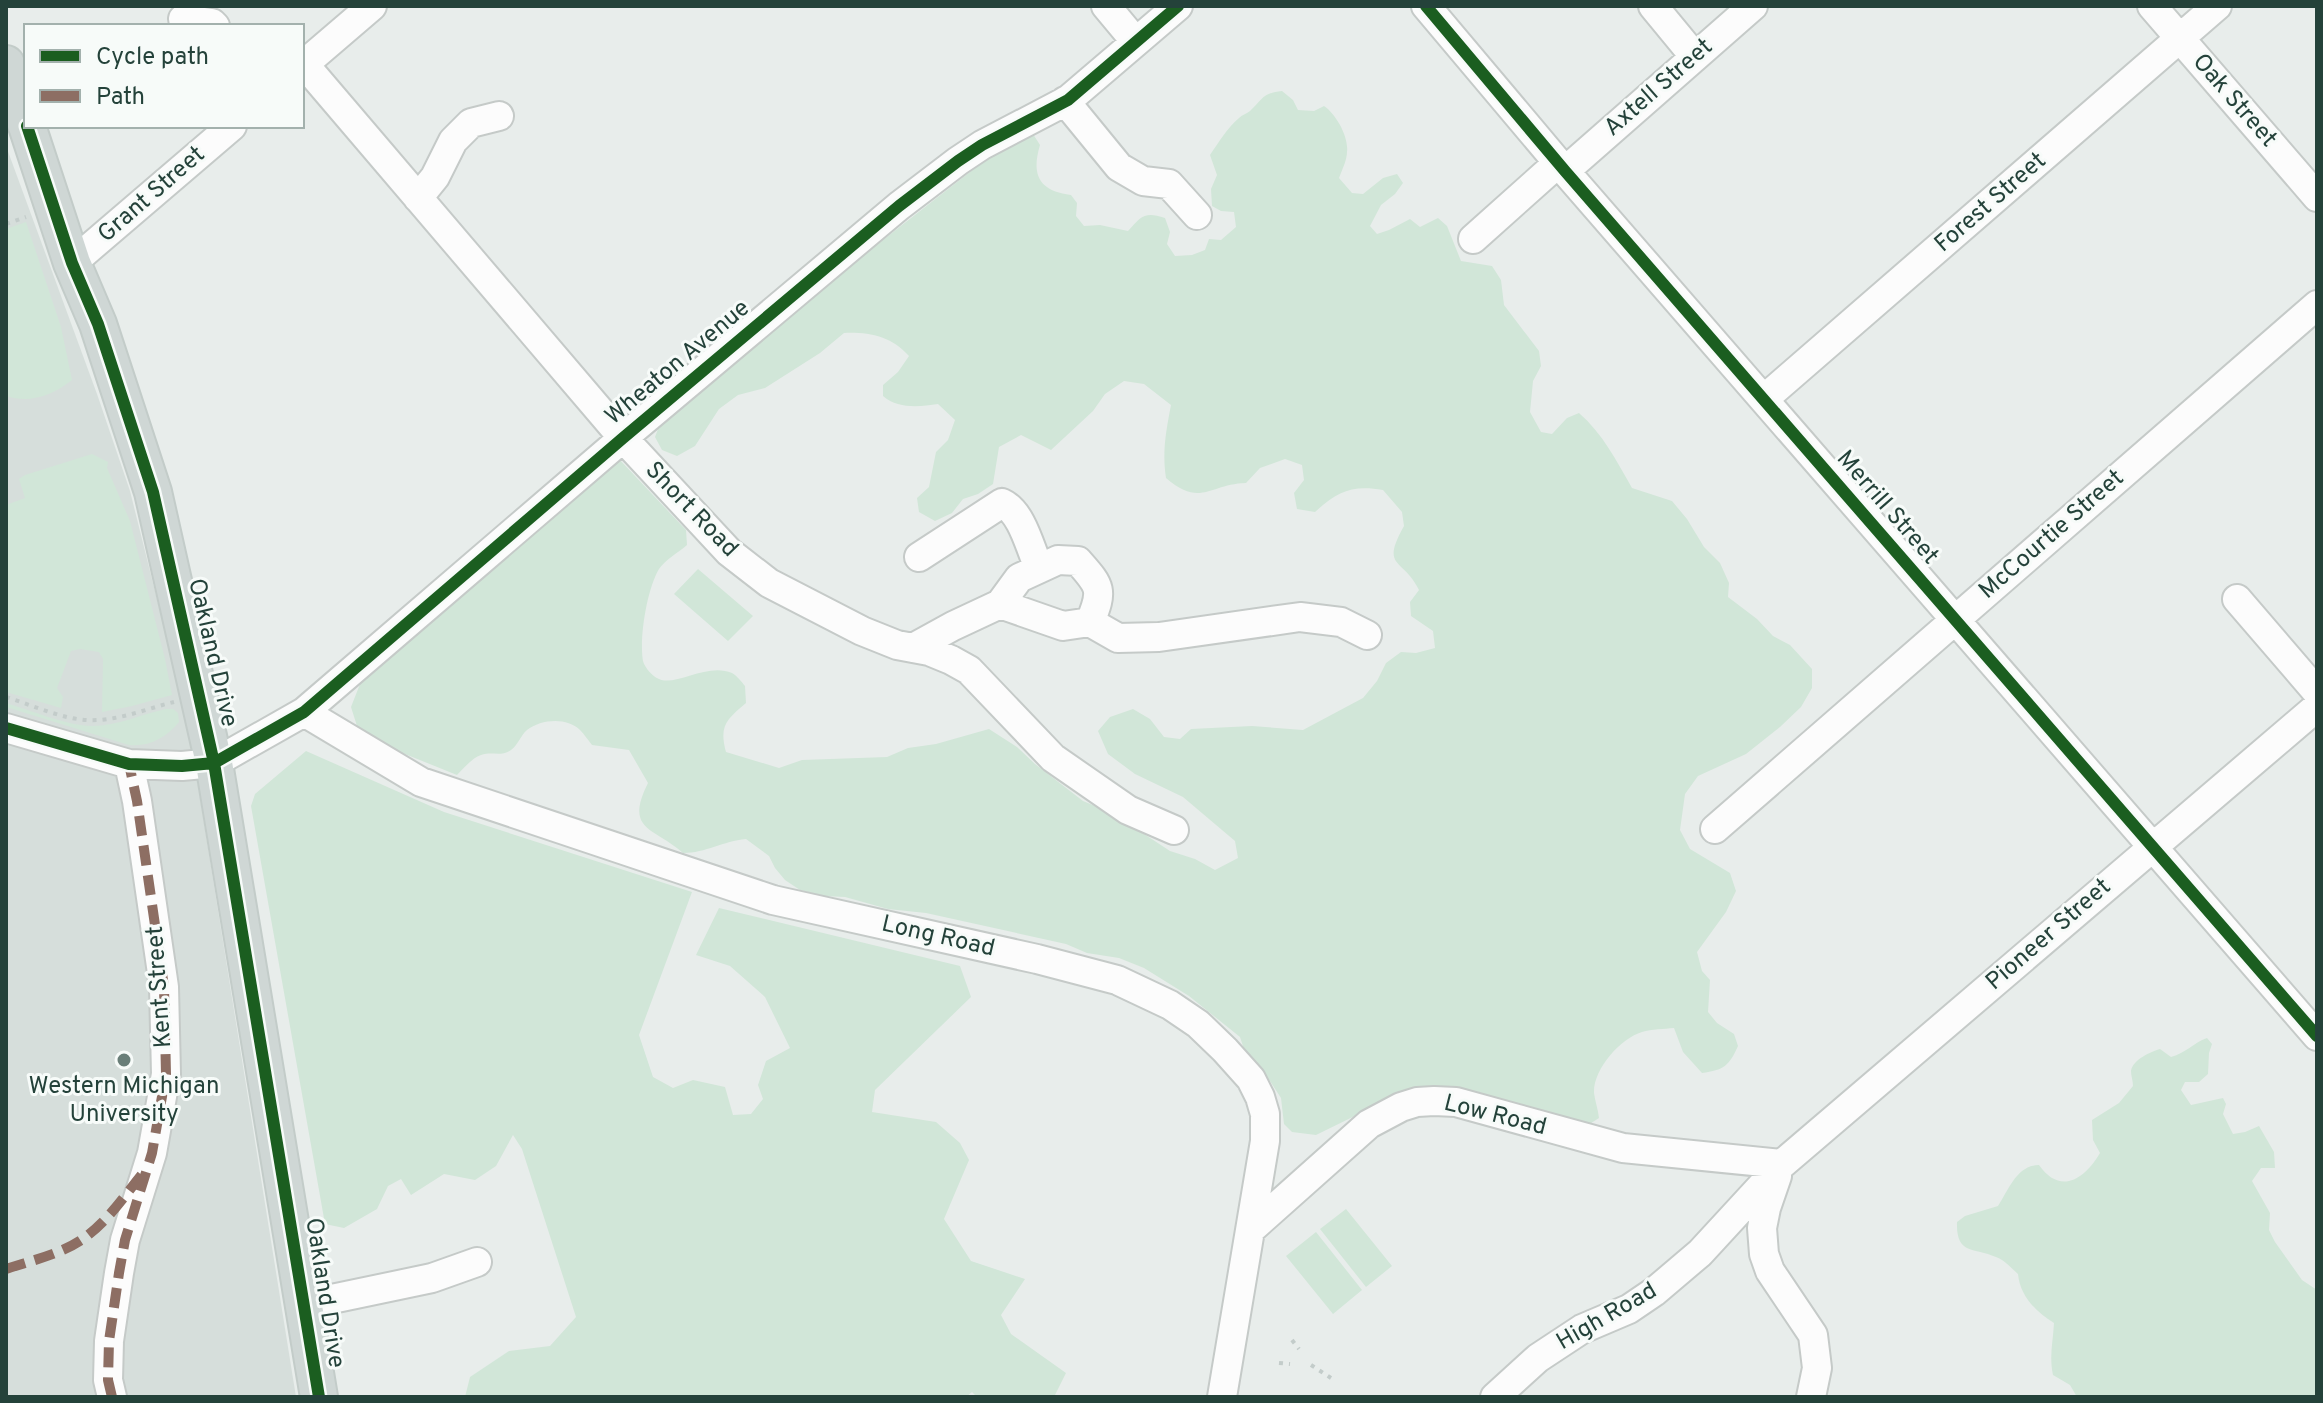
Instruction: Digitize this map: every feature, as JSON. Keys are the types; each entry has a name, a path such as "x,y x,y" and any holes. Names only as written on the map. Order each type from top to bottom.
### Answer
{"main road":[{"name":"Oakland Drive","path":"6,64 24,119"},
{"name":"Oakland Drive","path":"27,128 72,263 98,324 153,492 214,763 319,1397"}],"street":[{"path":"304,64 372,6"},
{"path":"1106,6 1136,42"},
{"name":"Wheaton Avenue","path":"214,763 304,712 899,206 982,145 1065,101 1178,6"},
{"name":"Merrill Street","path":"1426,6 1562,167 2317,1036"},
{"path":"1653,6 1695,57"},
{"name":"Axtell Street","path":"1473,239 1753,6"},
{"name":"Oak Street","path":"2152,6 2317,197"},
{"name":"Forest Street","path":"1764,399 2217,6"},
{"path":"183,19 213,24"},
{"name":"Short Road","path":"304,66 623,438 729,552 769,583 862,631 897,645 929,651 969,670 1053,758 1128,810 1174,830"},
{"path":"1065,101 1119,167 1143,181 1169,184 1197,215"},
{"path":"418,198 435,177 453,141 471,123 499,116"},
{"name":"Grant Street","path":"72,263 230,128"},
{"name":"McCourtie Street","path":"1715,829 2317,305"},
{"path":"919,557 1002,503 1018,516 1039,568"},
{"path":"913,648 1000,604 1019,578 1058,560 1078,561 1097,584 1098,602 1090,622"},
{"path":"2237,599 2317,692"},
{"path":"1000,604 1063,626 1090,622 1118,638 1159,637 1300,617 1341,622 1367,635"},
{"name":"Pioneer Street","path":"1782,1164 2317,707"},
{"name":"Long Road","path":"304,712 421,782 773,900 1117,980 1170,1005 1198,1024 1251,1079 1265,1114 1265,1141 1222,1397"},
{"path":"6,728 129,764 161,767 214,763"},
{"name":"Kent Street","path":"112,1397 108,1380 109,1341 119,1273 125,1240 152,1153 166,1074 164,987 129,764"},
{"name":"Low Road","path":"1250,1230 1369,1124 1417,1102 1456,1102 1623,1148 1782,1164"},
{"path":"1782,1164 1771,1189 1762,1228 1764,1254 1770,1271 1813,1335 1817,1368 1811,1397"},
{"name":"High Road","path":"1495,1397 1538,1358 1582,1329 1629,1309 1654,1292 1700,1253 1782,1164"},
{"path":"303,1305 432,1278 477,1262"}],"path":[{"path":"6,224 26,217"},
{"path":"6,697 66,717 88,720 134,714 177,702"},
{"path":"1292,1340 1299,1349"},
{"path":"1279,1363 1290,1364"},
{"path":"1311,1365 1331,1378"}],"shaded area":[{"name":"Western Michigan University","path":"6,146 130,491 188,723 296,1397 6,1397"}],"green space":[{"path":"1282,91 1293,100 1298,110 1314,111 1324,106 1337,120 1347,146 1339,178 1352,193 1363,194 1383,178 1397,174 1403,183 1381,205 1370,226 1377,234 1410,219 1420,227 1438,218 1447,226 1461,261 1492,266 1501,280 1504,305 1539,351 1541,366 1533,381 1530,412 1541,432 1552,434 1567,418 1579,413 1602,439 1632,488 1672,501 1687,519 1704,547 1720,563 1729,583 1728,597 1773,636 1790,645 1812,669 1812,688 1801,707 1746,754 1698,776 1685,794 1680,830 1690,849 1730,873 1736,891 1726,912 1697,952 1702,971 1710,980 1708,1012 1717,1023 1734,1034 1738,1046 1725,1066 1702,1073 1683,1052 1674,1028 1650,1030 1634,1035 1617,1048 1603,1065 1594,1093 1599,1118 1588,1125 1369,1109 1316,1135 1292,1132 1284,1124 1281,1098 1270,1081 1256,1070 1246,1055 1240,1037 1189,996 1144,968 1119,958 1087,953 1066,944 926,913 888,909 845,897 800,890 785,880 769,856 746,839 683,853 653,832 641,819 641,799 648,783 629,750 592,745 580,730 568,723 554,721 533,726 511,750 478,756 457,775 390,748 357,726 351,707 362,679 618,458 686,530 687,545 659,569 651,589 643,627 644,664 654,676 666,681 712,670 732,673 739,679 745,686 746,703 726,724 723,736 726,752 779,768 802,760 887,757 908,748 936,744 989,729 1017,747 1083,801 1112,813 1170,851 1215,870 1238,858 1235,841 1183,797 1135,774 1108,754 1098,731 1110,717 1133,709 1150,719 1164,737 1180,739 1191,729 1252,726 1303,730 1363,698 1386,663 1401,652 1416,653 1435,648 1433,631 1411,616 1410,602 1419,590 1394,556 1404,526 1402,512 1383,490 1354,489 1338,494 1315,512 1297,509 1294,493 1304,480 1302,465 1285,459 1260,468 1246,483 1205,492 1188,492 1166,478 1166,433 1171,405 1144,384 1124,381 1105,394 1093,411 1051,450 1021,435 999,447 993,484 963,499 952,513 935,521 919,512 917,498 929,487 936,452 948,440 955,420 938,404 902,405 883,396 883,385 898,372 909,356 887,340 862,333 844,333 820,353 765,388 738,395 719,409 695,446 677,456 662,450 655,437 660,424 833,279 993,154 1033,134 1040,145 1037,173 1040,180 1051,190 1071,195 1077,203 1076,216 1084,226 1100,225 1128,231 1144,216 1153,215 1165,218 1170,232 1167,244 1175,256 1205,250 1209,239 1221,240 1236,227 1234,212 1221,211 1212,206 1211,189 1217,175 1210,155 1239,118 1267,95"},
{"path":"26,222 61,327 72,380 49,394 24,399 6,396 6,229"},
{"path":"92,454 108,462 107,468 130,521 172,695 102,712 103,659 99,652 71,651 57,688 63,697 61,708 6,692 6,505 25,498 19,479 25,475"},
{"path":"698,569 753,616 728,641 674,594"},
{"path":"6,703 82,725 111,724 166,709 178,713 179,722 157,740 129,745 6,707"},
{"path":"306,751 444,812 692,892 639,1035 653,1077 673,1088 693,1080 725,1087 733,1115 751,1114 763,1099 758,1085 766,1061 790,1048 765,997 730,966 696,955 719,908 960,966 971,997 875,1090 872,1112 936,1122 960,1143 969,1160 944,1219 971,1261 1025,1279 1001,1315 1011,1334 1066,1373 1054,1397 977,1397 972,1392 966,1397 465,1397 470,1377 509,1351 550,1346 576,1317 522,1149 513,1135 496,1166 475,1180 444,1174 411,1195 401,1179 388,1186 377,1209 344,1228 325,1224 251,806 255,794"},
{"path":"2207,1038 2212,1044 2208,1074 2199,1082 2185,1082 2181,1090 2191,1105 2223,1098 2226,1104 2223,1114 2233,1134 2259,1126 2274,1152 2275,1168 2261,1168 2252,1181 2270,1213 2269,1230 2275,1242 2302,1280 2317,1290 2317,1397 2077,1397 2070,1385 2053,1375 2054,1323 2030,1303 2018,1274 2008,1264 1963,1245 1957,1233 1957,1222 1965,1216 1998,1206 2014,1179 2031,1166 2039,1165 2055,1180 2063,1182 2079,1177 2100,1153 2093,1140 2092,1120 2119,1103 2133,1086 2131,1071 2135,1063 2160,1049 2171,1057"},
{"path":"1346,1209 1392,1266 1366,1287 1320,1229"},
{"path":"1316,1232 1362,1290 1333,1314 1286,1256"}],"marked path":[{"path":"112,1397 108,1380 109,1341 119,1273 125,1240 152,1153 166,1074 164,987 129,764"},
{"path":"6,1269 70,1247 88,1235 117,1206 143,1173"}],"cycle path":[{"path":"6,728 129,764 182,766 214,763 304,712 899,206 982,145 1068,100 1178,6"},
{"path":"1426,6 1565,171 2317,1036"},
{"path":"28,128 72,263 98,324 153,492 214,763 319,1397"}],"place":[{"name":"Western Michigan University","path":"124,1060"}]}
